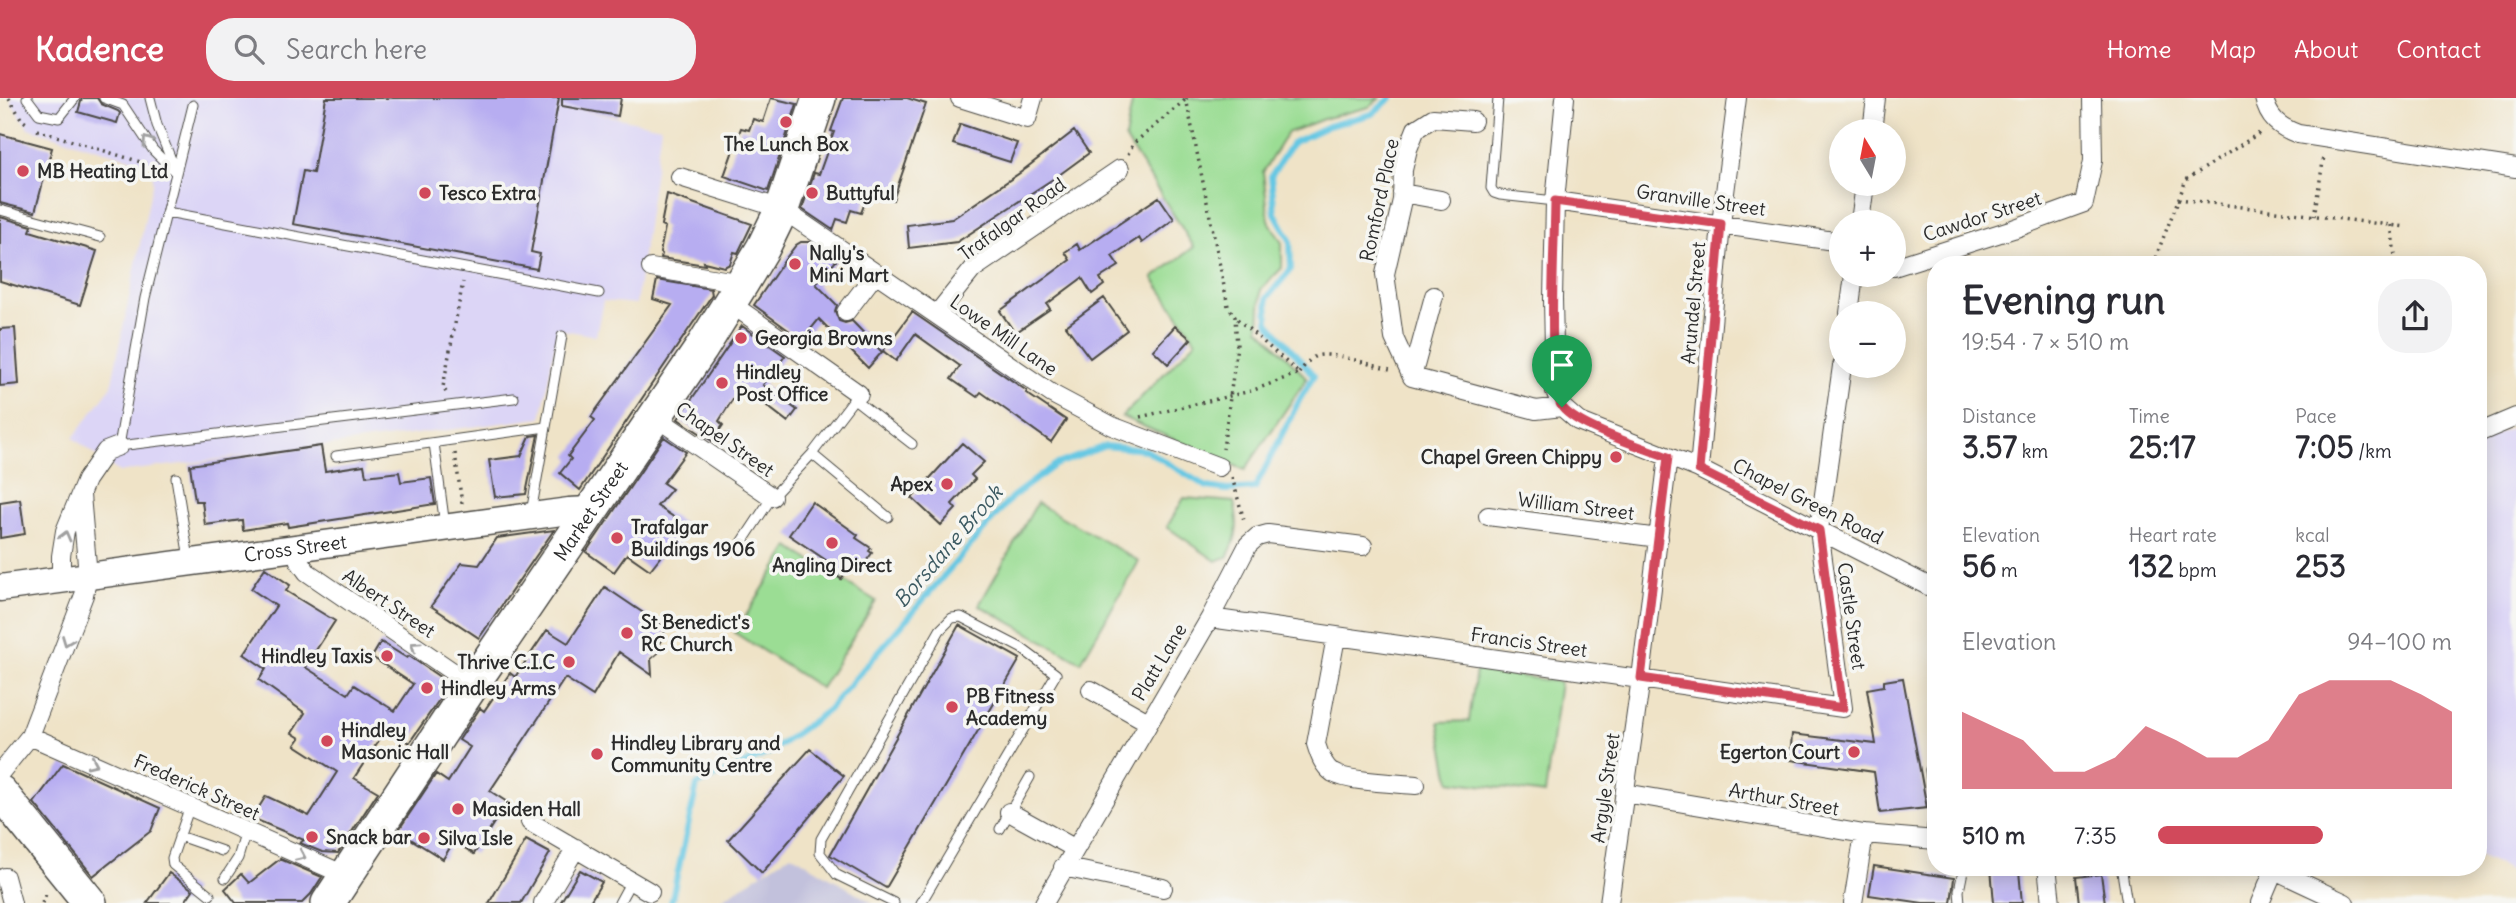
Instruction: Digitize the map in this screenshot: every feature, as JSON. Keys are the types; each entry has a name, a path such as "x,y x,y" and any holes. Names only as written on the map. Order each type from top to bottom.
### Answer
{"highway":[{"name":"Market Street","path":"328,903 736,293 782,209 819,98"},
{"path":"0,792 90,903"}],"main road":[{"name":"Cross Street","path":"0,588 295,547 454,519 589,510"}],"street":[{"path":"960,98 1027,119 1032,98"},
{"path":"1434,296 1412,377 1536,410 1562,407 1555,391 1553,335 1555,201 1565,98"},
{"name":"Arundel Street","path":"1699,470 1721,224 1737,98"},
{"path":"1873,119 1876,98"},
{"name":"Cawdor Street","path":"1906,263 2084,203 2093,160 2092,98"},
{"path":"2264,98 2268,113 2276,122 2298,134 2516,168"},
{"name":"Romford Place","path":"1412,377 1394,338 1385,274 1402,194 1403,170 1408,149 1416,129 1433,118 1473,121"},
{"name":"Trafalgar Road","path":"937,314 973,269 1121,169"},
{"name":"Lowe Mill Lane","path":"680,177 782,209 1052,394 1112,426 1219,467"},
{"path":"1402,194 1441,200"},
{"name":"Granville Street","path":"1555,201 1829,240"},
{"path":"652,268 736,293 856,397"},
{"path":"846,312 875,274"},
{"name":"Castle Street","path":"1840,378 1819,530 1843,708"},
{"name":"Chapel Green Road","path":"1562,407 1578,421 1699,470 1927,585"},
{"name":"Chapel Street","path":"654,416 772,497"},
{"path":"2487,429 2516,417"},
{"path":"61,580 65,531 93,467 106,451 119,446"},
{"name":"Argyle Street","path":"1609,903 1641,678 1668,457"},
{"path":"0,774 30,736 81,603 88,576 81,495"},
{"name":"William Street","path":"1488,516 1659,537"},
{"name":"Platt Lane","path":"1044,903 1210,618 1248,545 1257,537 1268,534 1363,545"},
{"name":"Albert Street","path":"295,547 299,561 307,572 472,685"},
{"name":"Francis Street","path":"1210,618 1843,708"},
{"path":"1336,637 1316,744 1322,760 1333,773 1416,785"},
{"path":"1091,690 1148,722"},
{"name":"Frederick Street","path":"30,736 347,876"},
{"name":"Arthur Street","path":"1625,793 1864,834 1927,839"},
{"path":"1009,811 1074,848"},
{"path":"530,822 650,892"},
{"path":"1853,903 1864,834"},
{"path":"543,903 576,848"},
{"path":"1063,867 1163,888"},
{"path":"2048,876 2051,903"},
{"path":"2260,903 2268,876"},
{"path":"2287,876 2345,903"},
{"path":"5,877 11,903"}],"lane":[{"path":"27,98 38,114 59,118 75,98"},
{"path":"104,98 123,105 153,150 176,173"},
{"path":"150,98 157,125 176,173"},
{"path":"1498,98 1491,180 1494,193 1555,201"},
{"path":"193,105 145,298 119,446 514,398"},
{"path":"0,210 100,237"},
{"path":"167,212 599,293"},
{"path":"530,516 562,336"},
{"path":"737,550 772,497 812,454 856,397 912,444"},
{"path":"336,456 546,427"},
{"path":"434,443 454,519"},
{"path":"812,454 888,517"},
{"path":"176,478 189,562"},
{"path":"894,903 837,875 820,853 821,839 940,630 952,618 961,617 1021,648 1056,674 921,903"},
{"path":"1000,829 1030,777"},
{"path":"190,806 172,858 173,865 209,895"},
{"path":"225,878 238,858 246,831"},
{"path":"179,836 222,851"},
{"path":"1960,903 1962,876"},
{"path":"2122,876 2126,903"},
{"path":"619,903 631,881"}],"path":[{"path":"9,98 22,120 33,128 158,168"},
{"path":"1121,169 1133,144 1186,98 1228,306 1235,317 1299,373"},
{"path":"2156,256 2186,180 2276,122"},
{"path":"2314,216 2327,139"},
{"path":"2178,199 2406,227"},
{"path":"2391,225 2395,256"},
{"path":"446,392 443,387 463,282"},
{"path":"1219,467 1237,346 1235,317"},
{"path":"1112,426 1153,413 1231,396 1299,373 1313,357 1340,357 1412,377"},
{"path":"453,440 454,519"},
{"path":"1234,480 1240,501"},
{"path":"42,903 48,890"}],"shaded area":[{"path":"12,98 572,98 571,108 661,127 636,304 603,301 596,336 558,329 541,418 119,472 73,438 111,387 153,180 152,165 28,128 11,102"},
{"path":"2516,426 2516,873 2487,860 2487,437"},
{"path":"791,854 873,903 716,903"}],"green space":[{"path":"1133,98 1380,98 1369,107 1326,118 1287,133 1263,172 1269,221 1282,243 1282,268 1261,289 1259,328 1307,378 1245,470 1122,417 1196,341 1153,278 1194,247 1125,138"},
{"path":"1184,498 1234,502 1236,530 1227,557 1216,561 1167,527"},
{"path":"1037,503 1139,561 1081,662 979,605"},
{"path":"789,547 876,601 821,688 735,633"},
{"path":"1476,670 1560,682 1545,794 1450,781 1439,722 1469,721"}],"building":[{"path":"82,98 97,98 101,104 118,111 120,113 117,123 78,112"},
{"name":"Tesco Extra","path":"326,98 559,98 531,252 540,254 537,269 293,224 303,171 313,173"},
{"path":"562,98 621,98 618,116 562,106"},
{"path":"771,98 797,104 768,191 724,176 741,128 749,130 753,119 763,122"},
{"path":"843,98 907,98 926,104 893,200 869,192 861,213 851,210 847,222 837,219 833,230 802,209 814,173 819,174"},
{"path":"960,124 1017,143 1010,162 953,144"},
{"path":"1074,131 1089,153 1059,175 957,242 909,248 907,225 952,219 1027,168"},
{"name":"MB Heating Ltd","path":"0,134 52,148 35,212 0,203"},
{"path":"667,194 752,224 738,253 734,252 730,264 724,267 704,262 705,265 661,258 665,227 661,225"},
{"path":"1159,197 1174,219 1142,243 1139,238 1112,256 1119,266 1100,278 1104,285 1092,294 1082,278 1047,304 1050,309 1015,333 1000,311 1070,260 1065,252 1077,244 1080,250"},
{"path":"0,217 32,226 30,231 97,251 80,305 0,281"},
{"path":"801,242 810,242 836,261 816,284 837,305 835,311 839,321 852,321 882,352 868,368 819,319 802,340 754,305 786,258"},
{"path":"657,280 711,289 712,295 580,490 560,473 571,459 568,456 595,420 591,417 672,305 653,299"},
{"path":"1104,298 1127,330 1090,358 1066,326"},
{"path":"912,312 1066,420 1051,442 981,392 977,397 951,379 960,366 915,334 896,361 883,351"},
{"path":"742,326 785,356 763,385 797,410 788,422 741,386 719,421 723,425 712,441 678,419"},
{"path":"1175,326 1191,339 1168,364 1153,350"},
{"path":"15,328 19,384 0,386 0,329"},
{"path":"538,435 526,494 495,497 489,460 521,456 530,436"},
{"path":"664,437 686,452 663,483 672,489 657,506 689,527 676,547 671,543 650,570 627,554 614,572 586,552"},
{"name":"Apex","path":"962,443 984,462 971,475 975,479 952,504 956,509 941,525 912,498"},
{"path":"321,446 325,471 364,465 366,476 399,472 401,482 431,478 435,504 288,527 287,523 243,530 242,520 205,525 202,501 195,501 190,465"},
{"path":"20,499 25,534 0,538 0,502"},
{"name":"Angling Direct","path":"812,502 858,535 856,538 871,548 869,551 872,553 859,571 851,565 841,579 826,568 830,563 789,535"},
{"path":"554,530 479,638 431,606 462,563 479,565 497,538"},
{"path":"265,568 290,585 286,591 335,621 305,667 348,694 354,685 395,711 413,684 372,657 381,642 407,658 409,656 450,684 409,743 387,728 354,778 378,792 338,853 322,852 300,843 304,840 252,818 266,796 309,816 337,772 295,745 300,738 292,733 305,713 259,680 266,669 244,654 276,606 251,589"},
{"path":"605,587 667,629 661,637 659,652 651,659 652,675 619,652 593,696 565,678 490,791 507,802 474,854 454,841 443,859 398,831 436,774 448,782 470,747 459,740 480,708 484,711 510,673 515,677 547,630 568,643"},
{"path":"959,625 1020,659 886,888 830,855"},
{"name":"Egerton Court","path":"1903,678 1927,808 1880,813 1874,772 1790,760 1792,734 1876,744 1867,689 1884,686 1884,681"},
{"path":"810,749 844,776 762,873 728,840"},
{"path":"63,764 160,808 151,831 93,876 34,803"},
{"path":"526,840 550,853 521,903 489,903"},
{"path":"280,859 322,877 302,903 236,903 225,889 241,874 249,883"},
{"path":"1874,866 1954,878 1951,903 1923,903 1869,895"},
{"path":"580,870 602,882 589,903 560,903"},
{"path":"169,873 193,890 184,903 147,903"},
{"path":"1992,876 2019,876 2022,903 1994,903"},
{"path":"2101,876 2105,903 2079,903 2076,877"}],"waterway":[{"name":"Borsdane Brook","path":"671,903 697,785 769,753 828,710 1012,497 1055,465 1105,446 1146,450 1207,487 1227,490 1255,488 1314,376 1268,322 1267,298 1291,269 1290,240 1275,213 1271,176 1292,143 1328,126 1372,114 1391,98"}],"place":[{"name":"The Lunch Box","path":"786,122"},
{"name":"MB Heating Ltd","path":"23,171"},
{"name":"Tesco Extra","path":"425,193"},
{"name":"Buttyful","path":"812,193"},
{"name":"Nally's Mini Mart","path":"795,264"},
{"name":"Georgia Browns","path":"741,338"},
{"name":"Hindley Post Office","path":"722,383"},
{"name":"Chapel Green Chippy","path":"1616,457"},
{"name":"Apex","path":"947,484"},
{"name":"Trafalgar Buildings 1906","path":"617,538"},
{"name":"Angling Direct","path":"832,543"},
{"name":"St Benedict's RC Church","path":"627,633"},
{"name":"Hindley Taxis","path":"387,656"},
{"name":"Thrive C.I.C","path":"569,662"},
{"name":"Hindley Arms","path":"427,688"},
{"name":"PB Fitness Academy","path":"952,707"},
{"name":"Hindley Masonic Hall","path":"327,741"},
{"name":"Egerton Court","path":"1854,752"},
{"name":"Hindley Library and Community Centre","path":"597,754"},
{"name":"Masiden Hall","path":"458,809"},
{"name":"Snack bar","path":"312,837"},
{"name":"Silva Isle","path":"424,838"}],"route":[{"path":"1555,201 1721,224 1699,470 1819,530 1843,708 1641,678 1668,457 1578,421 1562,407 1555,391 1553,335 1555,201"}]}
